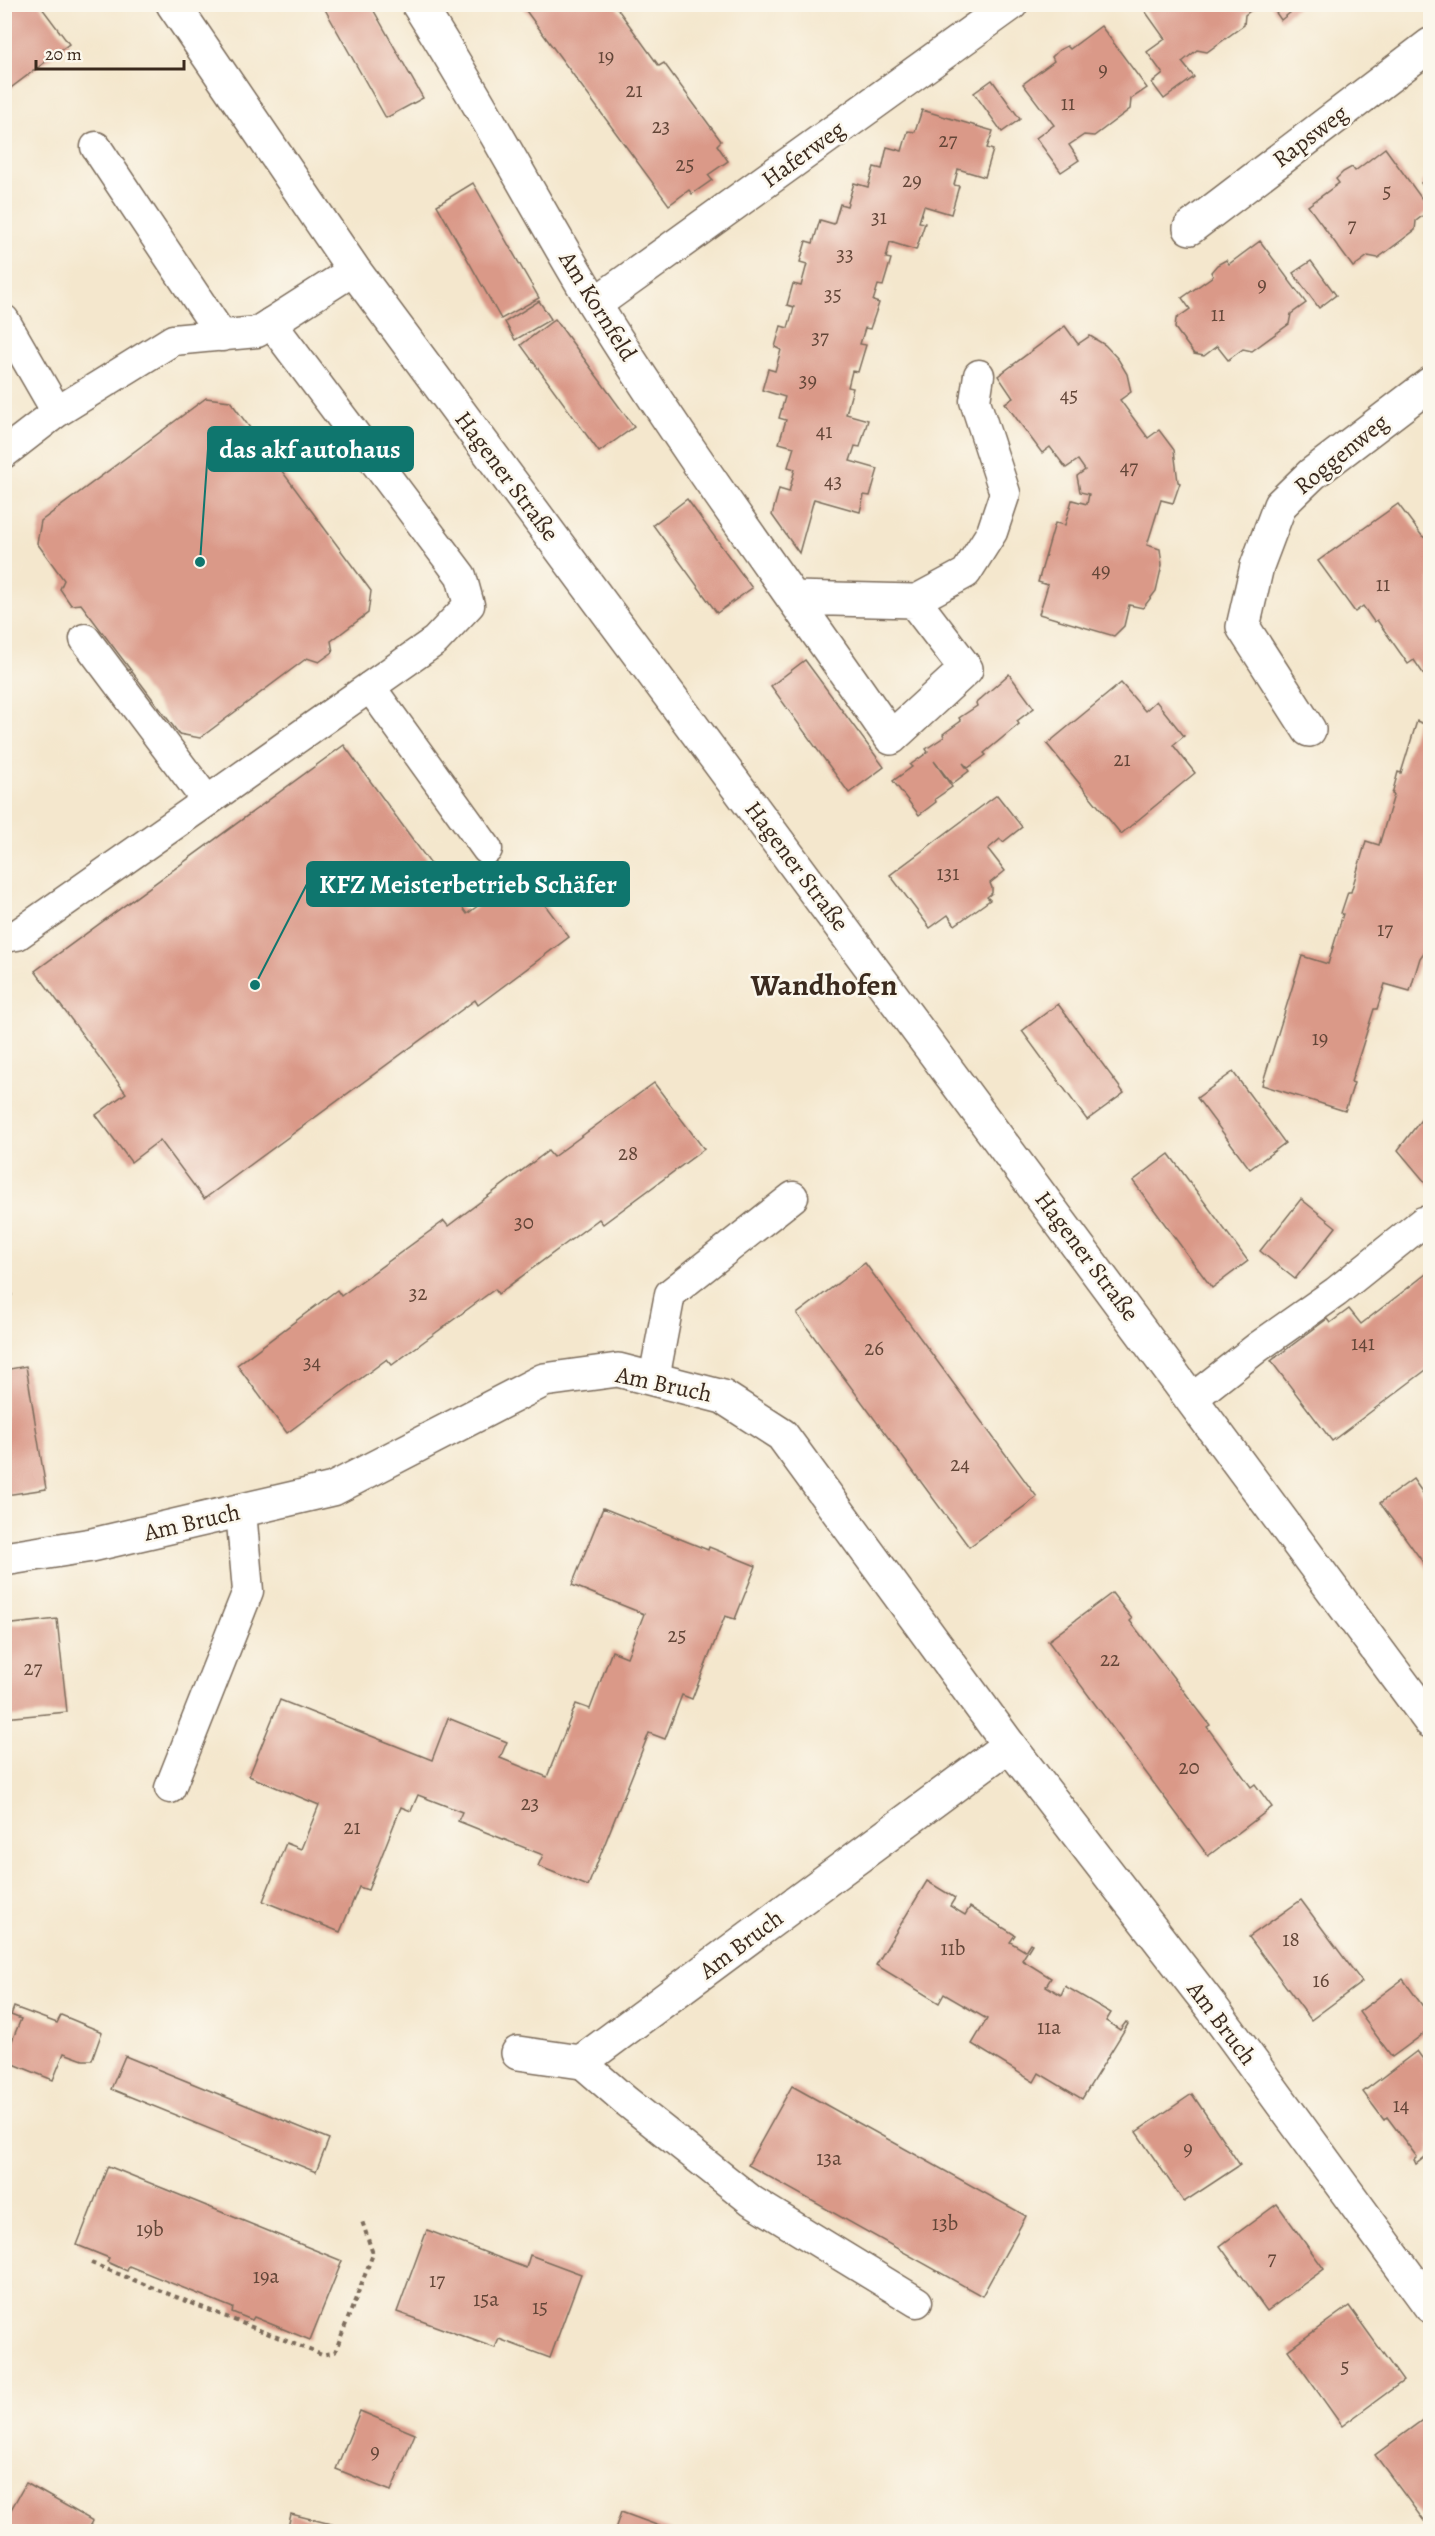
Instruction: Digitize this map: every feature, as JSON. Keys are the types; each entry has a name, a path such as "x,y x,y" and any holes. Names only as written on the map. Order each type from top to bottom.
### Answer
{"street":[{"name":"Hagener Straße","path":"173,4 354,270 1431,1721"},
{"name":"Am Kornfeld","path":"418,4 595,304 712,485 891,738 966,669 914,601"},
{"name":"Haferweg","path":"595,304 1011,4"},
{"name":"Rapsweg","path":"1190,228 1431,45"},
{"name":"Roggenweg","path":"1309,730 1243,627 1257,566 1280,506 1312,474 1431,384"},
{"path":"794,598 914,601"},
{"name":"Am Bruch","path":"4,1559 92,1545 333,1489 544,1380 618,1370 723,1397 782,1435 1009,1745 1213,2009 1431,2306"},
{"name":"Am Bruch","path":"581,2062 1009,1745"},
{"path":"518,2053 581,2062"}],"lane":[{"path":"96,147 222,336"},
{"path":"4,453 57,412 173,340 256,332 354,270"},
{"path":"4,320 57,412"},
{"path":"4,937 17,935 435,641 469,605 461,576 271,323"},
{"path":"914,601 966,573 992,532 1005,493 975,401 979,375"},
{"path":"85,639 207,801"},
{"path":"370,687 487,849"},
{"path":"654,1379 670,1294 794,1197"},
{"path":"1193,1398 1258,1347 1336,1292 1423,1222"},
{"path":"170,1788 248,1591 241,1510"},
{"path":"581,2062 626,2101 752,2201 917,2302"}],"path":[{"path":"91,2263 322,2355 335,2352 373,2254 362,2221"}],"building":[{"path":"4,4 39,4 69,44 4,93"},
{"path":"322,4 370,4 423,98 386,118"},
{"path":"521,4 614,4 659,66 664,63 721,141 717,145 728,161 708,175 712,180 692,194 689,190 669,205"},
{"path":"1140,4 1259,4 1245,15 1244,25 1207,52 1197,50 1182,62 1194,77 1164,99 1152,83 1163,74 1147,52 1165,39"},
{"path":"1270,4 1301,4 1281,20"},
{"path":"1101,26 1147,88 1131,99 1130,109 1094,136 1084,135 1069,145 1079,160 1061,172 1036,138 1054,125 1023,84 1054,61 1052,57 1059,50 1067,46 1070,49"},
{"path":"992,80 1020,119 1002,132 974,93"},
{"path":"922,110 993,131 987,148 993,150 985,177 958,169 954,185 959,186 951,214 924,206 919,222 925,223 916,250 890,242 886,258 891,259 883,286 878,285 873,301 879,303 870,329 865,328 860,344 866,345 858,372 852,371 848,387 853,388 846,414 868,420 860,447 855,446 850,461 878,469 870,496 864,495 860,512 814,499 799,553 772,515 779,489 789,492 795,469 788,467 794,447 779,443 786,420 779,418 785,397 762,390 768,369 775,371 781,350 775,347 781,326 788,328 794,307 787,305 793,284 801,286 807,264 800,262 806,241 813,243 820,220 834,224 840,204 847,206 854,183 868,187 874,167 882,169 887,147 902,151 908,131 915,132"},
{"path":"1385,148 1430,210 1416,221 1415,230 1378,258 1368,256 1353,267 1308,206 1339,183 1336,179 1343,172 1352,167 1355,171"},
{"path":"1430,176 1430,196 1421,183"},
{"path":"473,183 539,298 501,319 437,205"},
{"path":"1260,241 1306,303 1291,314 1289,324 1252,351 1243,349 1228,360 1217,346 1204,356 1194,354 1175,328 1176,319 1190,309 1182,298 1213,276 1211,272 1217,265 1226,260 1229,264"},
{"path":"1311,261 1336,295 1319,308 1293,273"},
{"path":"539,301 551,319 515,340 505,322"},
{"path":"555,319 634,427 599,452 521,345"},
{"path":"1065,326 1078,344 1090,336 1105,345 1118,359 1127,374 1131,392 1120,400 1148,438 1159,430 1174,450 1180,483 1173,503 1161,500 1147,545 1160,549 1162,565 1156,591 1143,608 1129,605 1124,626 1114,636 1039,614 1048,585 1038,582 1055,523 1065,525 1072,500 1087,504 1089,494 1080,492 1077,476 1085,470 1078,460 1066,468 1050,447 1042,453 1005,403 1013,398 998,376"},
{"path":"206,398 230,401 371,591 368,613 331,641 333,652 319,662 307,658 200,738 179,734 81,604 71,605 60,589 64,580 37,543 41,521"},
{"path":"687,499 752,588 717,613 653,525"},
{"path":"1398,504 1422,536 1430,541 1430,701 1425,679 1427,679 1414,660 1408,664 1377,620 1374,622 1363,606 1355,612 1318,561"},
{"path":"805,660 884,767 849,793 771,686"},
{"path":"1009,674 1034,708 1017,721 1019,724 984,753 986,755 968,768 963,763 969,771 952,784 934,761 952,787 935,799 936,802 919,815 893,781 912,767 910,765 928,752 926,749 944,737 943,734 961,721 959,718 977,706 976,703"},
{"path":"1121,683 1145,711 1156,701 1184,736 1173,745 1195,773 1121,834 1047,744"},
{"path":"1430,706 1430,944 1420,958 1410,991 1385,984 1377,1009 1374,1009 1351,1082 1354,1083 1345,1111 1262,1085 1302,956 1328,964 1343,914 1341,913 1348,892 1351,892 1366,841 1379,845 1394,795 1392,794 1398,772 1401,773 1417,721 1424,724"},
{"path":"344,745 467,914 521,873 569,937 478,1005 475,1000 204,1199 160,1140 131,1162 96,1115 126,1093 35,971"},
{"path":"997,795 1022,827 1003,842 1000,839 988,849 1005,871 990,883 992,893 987,897 990,900 955,925 948,915 930,928 890,875"},
{"path":"1058,1004 1124,1093 1087,1120 1022,1031"},
{"path":"1233,1072 1285,1143 1250,1169 1197,1098"},
{"path":"654,1083 704,1149 603,1224 599,1219 498,1294 495,1289 392,1365 387,1359 287,1433 237,1365 337,1290 341,1296 444,1221 448,1226 548,1151 553,1157"},
{"path":"1430,1108 1430,1188 1398,1150"},
{"path":"1169,1154 1248,1261 1212,1288 1133,1181"},
{"path":"1301,1199 1336,1227 1295,1279 1260,1251"},
{"path":"865,1263 1037,1497 969,1547 797,1314"},
{"path":"4,1267 12,1295 4,1297"},
{"path":"1430,1271 1430,1367 1332,1441 1271,1361 1327,1319 1330,1323 1349,1309 1361,1324"},
{"path":"26,1366 46,1489 6,1495 4,1370"},
{"path":"1413,1479 1430,1503 1430,1572 1380,1503"},
{"path":"603,1508 708,1550 709,1547 756,1566 735,1619 725,1616 692,1699 682,1695 665,1739 649,1733 588,1886 538,1866 543,1855 458,1821 462,1812 418,1795 411,1811 401,1807 368,1890 359,1887 340,1932 263,1901 286,1843 301,1849 319,1805 249,1776 280,1700 432,1760 448,1718 507,1742 500,1758 547,1777 576,1704 590,1709 612,1651 627,1657 644,1614 572,1585"},
{"path":"1112,1593 1132,1619 1130,1621 1210,1725 1207,1727 1251,1787 1255,1784 1272,1807 1208,1856 1048,1641"},
{"path":"57,1619 67,1712 4,1718 4,1625"},
{"path":"927,1881 955,1898 950,1906 965,1915 970,1907 1015,1935 1010,1942 1025,1951 1030,1943 1032,1944 1022,1960 1051,1978 1046,1986 1061,1995 1065,1986 1111,2013 1106,2021 1120,2030 1126,2022 1128,2024 1082,2099 1039,2073 1034,2082 972,2044 987,2019 944,1994 939,2003 876,1965"},
{"path":"1301,1900 1362,1982 1311,2020 1249,1937"},
{"path":"1403,1979 1430,2016 1430,2029 1392,2057 1359,2012"},
{"path":"14,2007 57,2023 61,2015 102,2032 92,2060 83,2060 64,2053 53,2080 4,2060 21,2019 11,2015"},
{"path":"1417,2051 1430,2069 1430,2153 1416,2164 1414,2160 1417,2157 1387,2117 1384,2120 1363,2092"},
{"path":"125,2056 329,2139 316,2172 111,2089"},
{"path":"792,2086 1026,2216 982,2296 748,2165"},
{"path":"1192,2094 1240,2165 1184,2202 1136,2132"},
{"path":"108,2166 342,2261 310,2340 254,2317 252,2320 232,2312 233,2308 129,2266 127,2271 107,2262 109,2258 77,2245"},
{"path":"1277,2204 1324,2269 1267,2311 1220,2246"},
{"path":"427,2230 526,2268 530,2255 581,2274 550,2358 499,2339 495,2348 397,2312"},
{"path":"1349,2306 1403,2381 1342,2426 1288,2350"},
{"path":"360,2411 415,2434 391,2491 336,2469"},
{"path":"1428,2416 1430,2420 1430,2517 1424,2521 1375,2455"},
{"path":"26,2483 93,2521 87,2532 4,2532 4,2522"},
{"path":"621,2512 673,2531 673,2532 614,2532"},
{"path":"291,2514 347,2528 346,2532 287,2532"}],"place":[{"name":"das akf autohaus","path":"200,562"},
{"name":"KFZ Meisterbetrieb Schäfer","path":"255,985"}],"district":[{"name":"Wandhofen","path":"824,985"}]}
